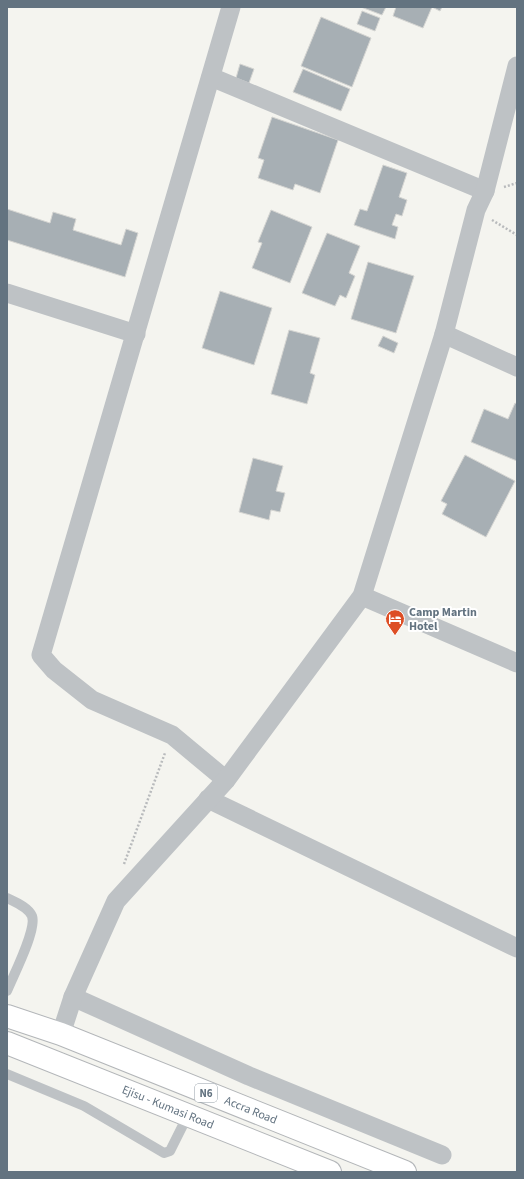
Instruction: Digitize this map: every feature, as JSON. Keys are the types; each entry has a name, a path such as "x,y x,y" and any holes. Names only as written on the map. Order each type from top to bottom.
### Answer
{"highway":[{"name":"Accra Road","path":"7,1016 61,1034 405,1172"},
{"name":"Ejisu - Kumasi Road","path":"7,1043 330,1172"}],"street":[{"path":"226,780 172,735 92,700 54,670 41,655 231,7"},
{"path":"61,1034 73,997 116,901 226,780 362,596 444,334 476,210 485,190 517,66"},
{"path":"211,77 485,190"},
{"path":"7,293 136,334"},
{"path":"444,334 517,367"},
{"path":"362,596 517,663"},
{"path":"208,799 517,948"},
{"path":"73,997 250,1076 442,1155"}],"lane":[{"path":"7,898 23,906 32,916 32,930 7,991"},
{"path":"7,1074 84,1106 164,1153 170,1151 188,1115"}],"path":[{"path":"476,210 517,235"},
{"path":"122,869 172,735"}],"building":[{"path":"361,7 386,7 382,15"},
{"path":"396,7 432,7 423,28 393,16"},
{"path":"432,7 442,7 440,11"},
{"path":"362,11 380,18 375,31 357,24"},
{"path":"321,17 371,38 352,87 301,66"},
{"path":"240,64 254,69 249,83 236,78"},
{"path":"303,69 350,89 341,111 293,92"},
{"path":"272,117 338,140 320,193 295,184 293,190 258,178 264,160 258,158"},
{"path":"383,165 407,173 399,197 407,200 402,216 396,214 392,225 398,227 395,239 354,225 360,209 367,211"},
{"path":"7,209 50,223 53,212 76,219 73,230 121,245 126,229 138,233 125,277 7,240"},
{"path":"271,210 312,227 290,283 252,268 262,243 258,242"},
{"path":"327,233 360,246 349,273 355,276 346,298 340,295 335,306 302,293"},
{"path":"368,262 414,276 396,333 351,319"},
{"path":"220,291 272,308 254,365 202,348"},
{"path":"289,330 320,338 310,373 315,375 307,404 271,394"},
{"path":"383,336 398,343 394,353 378,346"},
{"path":"515,403 517,404 517,461 471,442 484,409 508,419"},
{"path":"465,455 515,481 486,537 442,514 447,504 441,501"},
{"path":"253,458 283,466 276,491 285,493 280,512 271,510 269,520 239,512"}],"place":[{"name":"Camp Martin Hotel","path":"395,636"}]}
